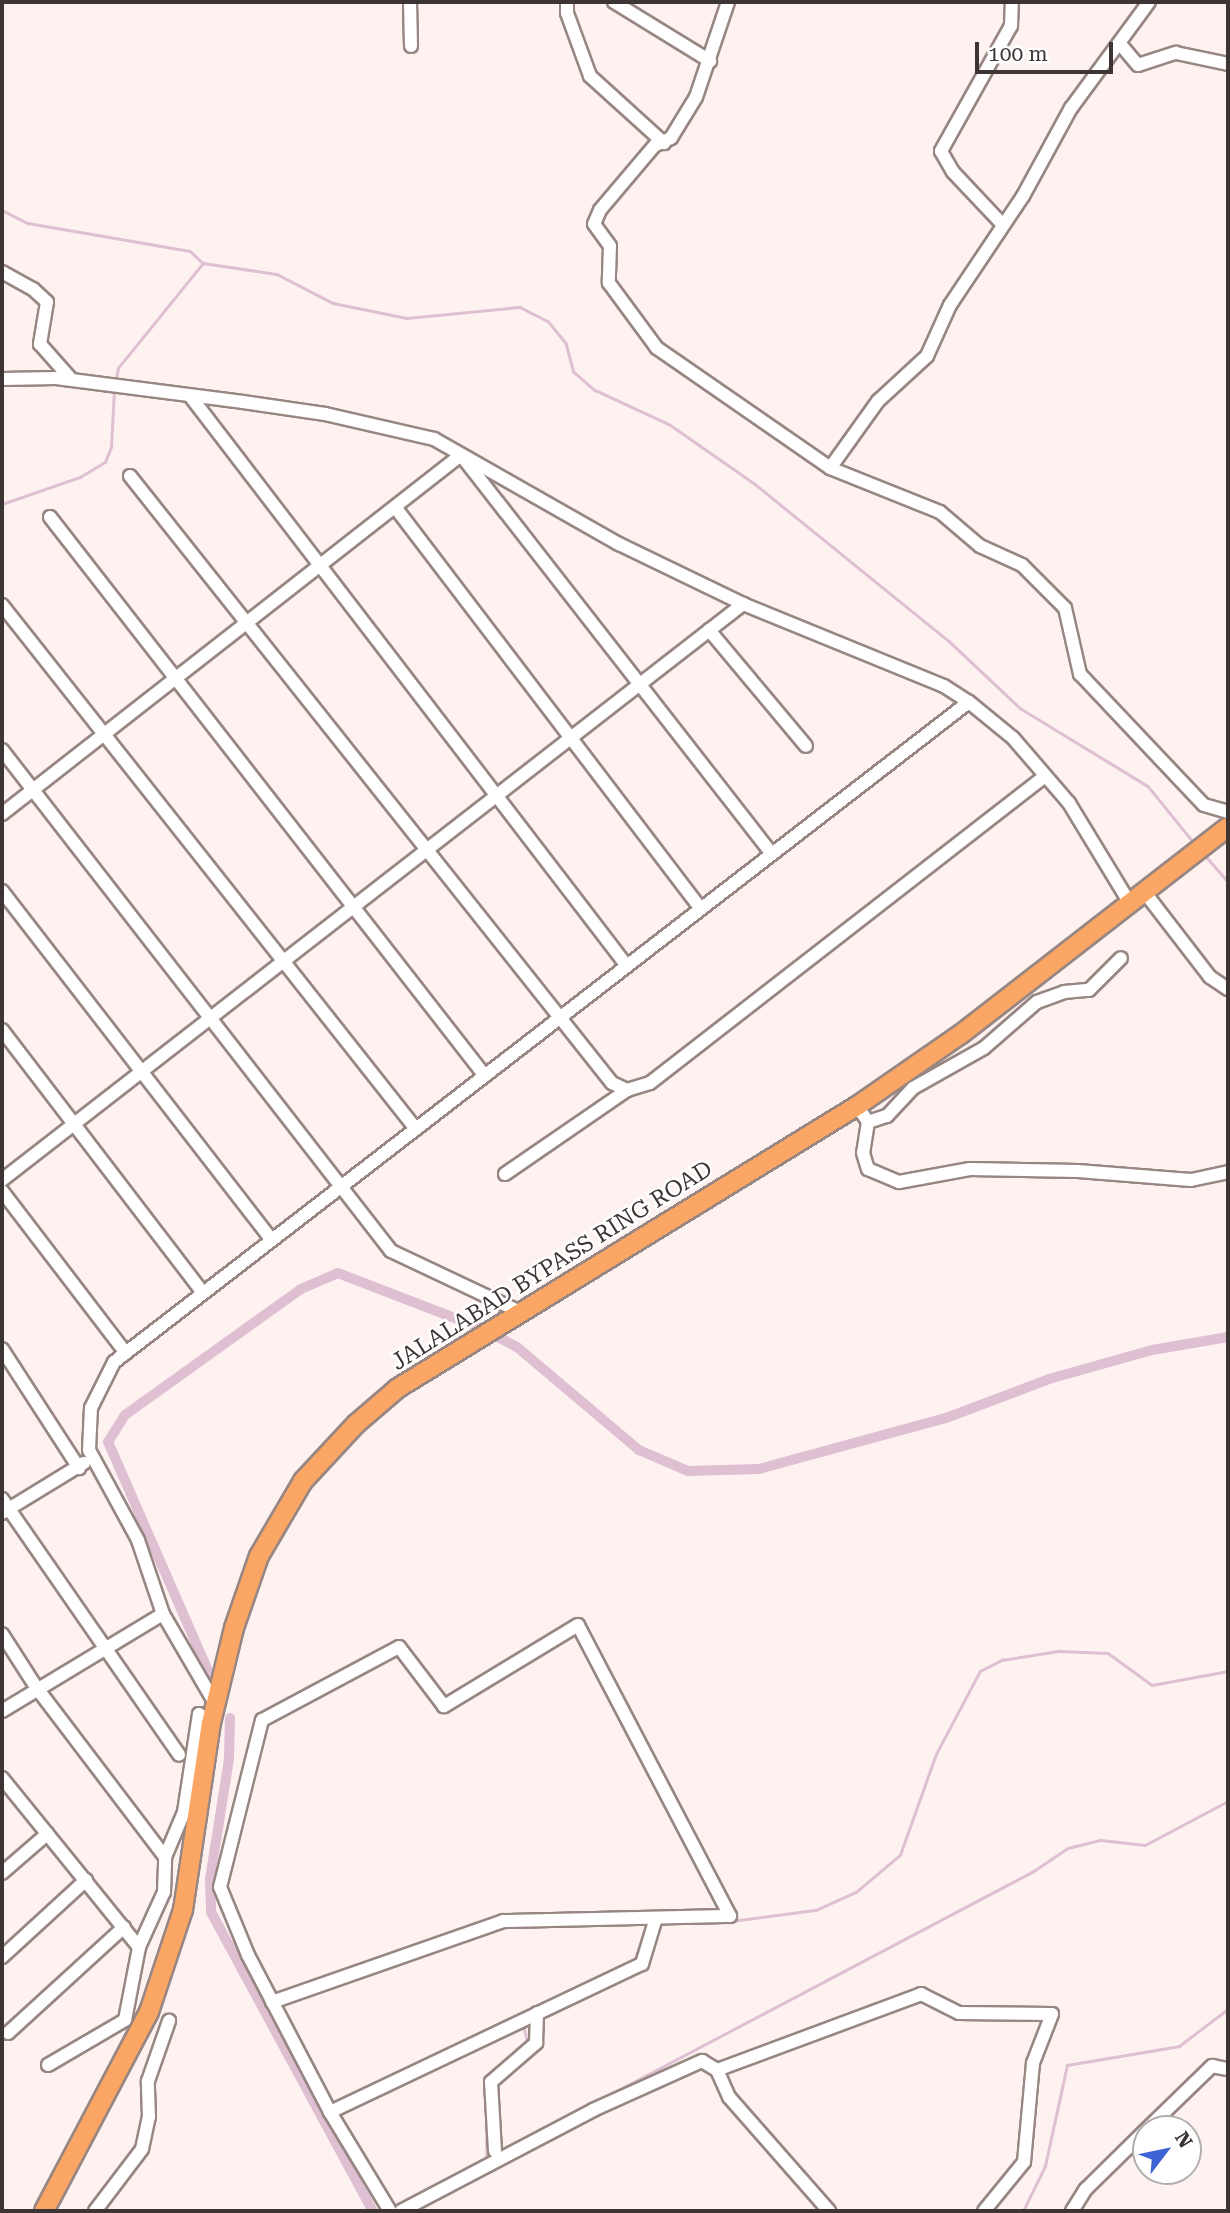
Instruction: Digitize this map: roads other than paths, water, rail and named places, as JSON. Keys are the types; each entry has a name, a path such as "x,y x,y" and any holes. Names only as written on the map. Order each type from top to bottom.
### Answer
{"highway":[{"name":"JALALABAD BYPASS RING ROAD","path":"44,2211 149,2011 183,1910 211,1723 234,1628 259,1556 303,1481 356,1423 398,1388 858,1106 961,1034 1170,876 1228,827"}],"street":[{"path":"410,2 411,46"},
{"path":"567,2 566,13 590,76 664,143"},
{"path":"614,2 710,61"},
{"path":"728,2 696,97 664,143 654,145 600,210 594,224 610,246 609,283 657,348 830,468 940,512 980,545 1022,565 1065,608 1080,674 1204,805 1228,812"},
{"path":"1003,225 953,172 941,151 1011,26 1012,2"},
{"path":"830,468 878,401 926,356 950,305 1003,225 1071,108 1121,45 1149,2"},
{"path":"1121,45 1138,65 1176,53 1228,64"},
{"path":"2,272 33,289 47,302 40,344 72,380"},
{"path":"2,379 72,380 325,414 434,439 620,544 743,604 944,686 969,702 1013,738 1069,803 1131,905"},
{"path":"191,397 627,966"},
{"path":"2,814 461,455"},
{"path":"461,455 772,855"},
{"path":"130,476 612,1083 627,1090"},
{"path":"395,506 569,739 701,909"},
{"path":"50,517 485,1076"},
{"path":"2,1180 352,905 743,604"},
{"path":"2,605 416,1129"},
{"path":"709,630 806,746"},
{"path":"216,1705 163,1615 138,1540 92,1455 91,1408 114,1362 969,702"},
{"path":"2,750 391,1251 520,1312"},
{"path":"505,1174 627,1090 650,1083 1045,776"},
{"path":"2,891 272,1240"},
{"path":"1146,894 1210,976 1228,989"},
{"path":"868,1122 887,1116 913,1088 984,1048 1037,1002 1064,992 1090,990 1121,958"},
{"path":"2,1030 203,1293"},
{"path":"858,1106 868,1122 863,1153 868,1170 899,1182 970,1169 1078,1171 1191,1181 1228,1172"},
{"path":"2,1191 126,1353"},
{"path":"2,1349 79,1468"},
{"path":"92,1455 79,1468 4,1507 102,1650 179,1755"},
{"path":"2,1711 36,1686 163,1615"},
{"path":"272,2002 503,1921 730,1916 578,1625 444,1706 399,1647 262,1720 220,1887 272,2002 330,2112 390,2211"},
{"path":"2,1634 36,1686 165,1857"},
{"path":"48,2065 125,2020 139,1947 164,1892 165,1857 184,1812 199,1714 211,1723"},
{"path":"3,1781 139,1947"},
{"path":"2,1873 47,1834"},
{"path":"2,1957 86,1880"},
{"path":"330,2112 642,1964 656,1918"},
{"path":"9,2033 124,1927"},
{"path":"717,2070 921,1994 960,2013 1052,2014 1033,2063 1024,2162 984,2211"},
{"path":"495,2151 491,2082 536,2043 537,2013"},
{"path":"95,2211 142,2149 149,2117 148,2081 169,2021"},
{"path":"401,2211 649,2085 702,2061 717,2070 729,2097 829,2211"},
{"path":"1162,2115 1212,2066 1228,2069"},
{"path":"1072,2211 1086,2189 1132,2145"}],"waterway":[{"path":"2,210 28,223 190,251 203,263 277,274 333,303 407,318 520,307 548,321 566,343 574,372 595,390 669,424 755,484 949,641 1020,708 1148,786 1195,844"},
{"path":"116,380 118,368 203,263"},
{"path":"2,504 80,477 105,462 111,447 114,390"},
{"path":"1204,854 1228,882"},
{"path":"209,1673 108,1442 125,1415 301,1289 338,1273 478,1327"},
{"path":"496,1336 517,1347 639,1450 688,1471 759,1469 946,1418 1049,1379 1152,1350 1228,1337"},
{"path":"732,1921 816,1910 856,1892 900,1855 936,1754 980,1671 1002,1660 1059,1651 1108,1653 1152,1685 1228,1671"},
{"path":"230,1718 229,1759 210,1879 211,1912 373,2211"},
{"path":"588,2106 1032,1872 1068,1848 1101,1840 1145,1845 1228,1801"},
{"path":"634,1962 647,1922"},
{"path":"1023,2211 1045,2166 1067,2065 1179,2046 1228,2009"},
{"path":"513,2055 527,2041 523,2026"},
{"path":"486,2081 487,2161"}]}
